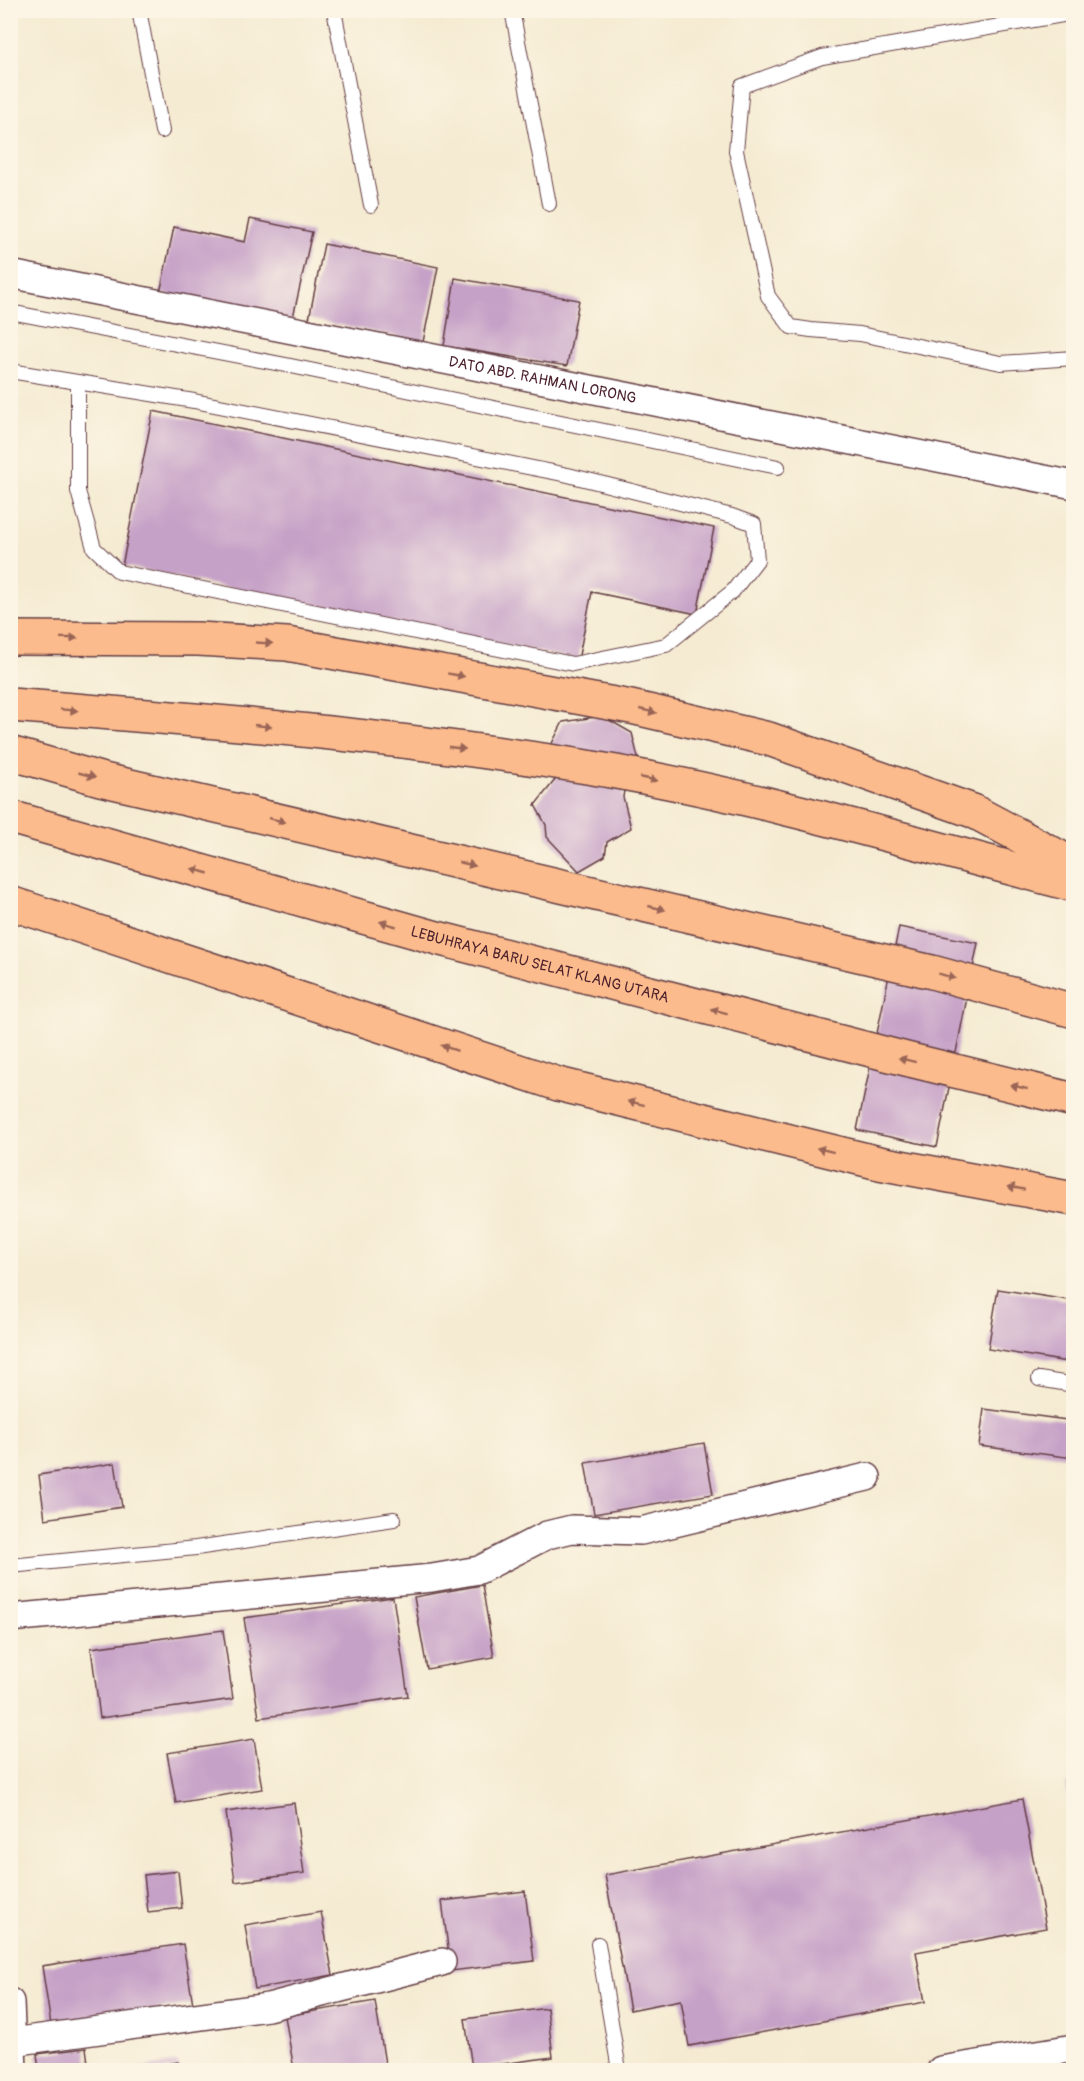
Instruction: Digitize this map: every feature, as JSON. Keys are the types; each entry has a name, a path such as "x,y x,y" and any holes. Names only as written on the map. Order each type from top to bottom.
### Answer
{"highway":[{"path":"10,638 198,639 287,644 631,707 769,739 973,811 1074,865"},
{"path":"10,705 189,719 404,740 595,768 760,801 1074,885"},
{"path":"10,753 100,779 932,972 1074,1011"},
{"name":"LEBUHRAYA BARU SELAT KLANG UTARA","path":"10,817 437,938 1074,1100"},
{"path":"10,903 558,1084 879,1163 1074,1199"}],"street":[{"name":"DATO ABD. RAHMAN LORONG","path":"10,274 1074,485"},
{"path":"10,1618 432,1578 479,1570 547,1535 572,1529 640,1531 867,1477"},
{"path":"12,2042 267,2007 442,1962"},
{"path":"10,2002 13,2070"},
{"path":"941,2070 1074,2048"}],"lane":[{"path":"139,10 162,131"},
{"path":"334,10 371,205"},
{"path":"512,10 549,204"},
{"path":"1074,14 822,57 742,86 736,151 768,296 791,327 860,333 1002,363 1074,358"},
{"path":"10,312 286,365 778,466"},
{"path":"10,371 78,382 194,401 556,472 732,516 754,524 757,560 734,591 666,645 573,664 119,572 94,548 78,491 78,382"},
{"path":"1039,1379 1074,1385"},
{"path":"10,1566 196,1548 394,1519"},
{"path":"598,1944 619,2070"}],"building":[{"path":"250,219 312,232 292,322 160,293 174,227 245,242"},
{"path":"324,244 438,267 423,342 309,319"},
{"path":"455,278 579,300 567,366 444,346"},
{"path":"153,411 714,528 697,614 592,592 578,660 122,566"},
{"path":"602,716 632,733 640,766 626,779 623,797 631,828 607,842 605,856 579,871 547,837 546,825 535,805 555,780 546,755 563,722"},
{"path":"899,927 978,943 937,1147 857,1130"},
{"path":"998,1289 1074,1301 1074,1363 988,1349"},
{"path":"984,1409 1074,1421 1074,1458 979,1446"},
{"path":"704,1443 713,1494 594,1514 585,1463"},
{"path":"115,1463 122,1507 45,1519 39,1475"},
{"path":"482,1585 494,1657 427,1669 414,1597"},
{"path":"393,1597 408,1696 259,1718 244,1618"},
{"path":"223,1630 233,1699 100,1718 91,1648"},
{"path":"254,1739 262,1789 176,1803 167,1753"},
{"path":"1074,1783 1074,1818 1072,1818 1066,1784"},
{"path":"1022,1799 1046,1928 916,1952 925,2002 689,2046 681,2000 630,2010 605,1875"},
{"path":"294,1803 304,1873 235,1882 226,1812"},
{"path":"178,1871 182,1908 148,1912 144,1875"},
{"path":"525,1891 534,1961 451,1971 442,1901"},
{"path":"321,1912 333,1975 255,1989 245,1925"},
{"path":"183,1944 193,2004 51,2025 42,1966"},
{"path":"375,2001 386,2070 294,2070 285,2016"},
{"path":"547,2008 553,2057 472,2068 465,2019"},
{"path":"86,2048 89,2070 39,2070 37,2054"},
{"path":"178,2062 180,2070 135,2070 135,2069"}]}
